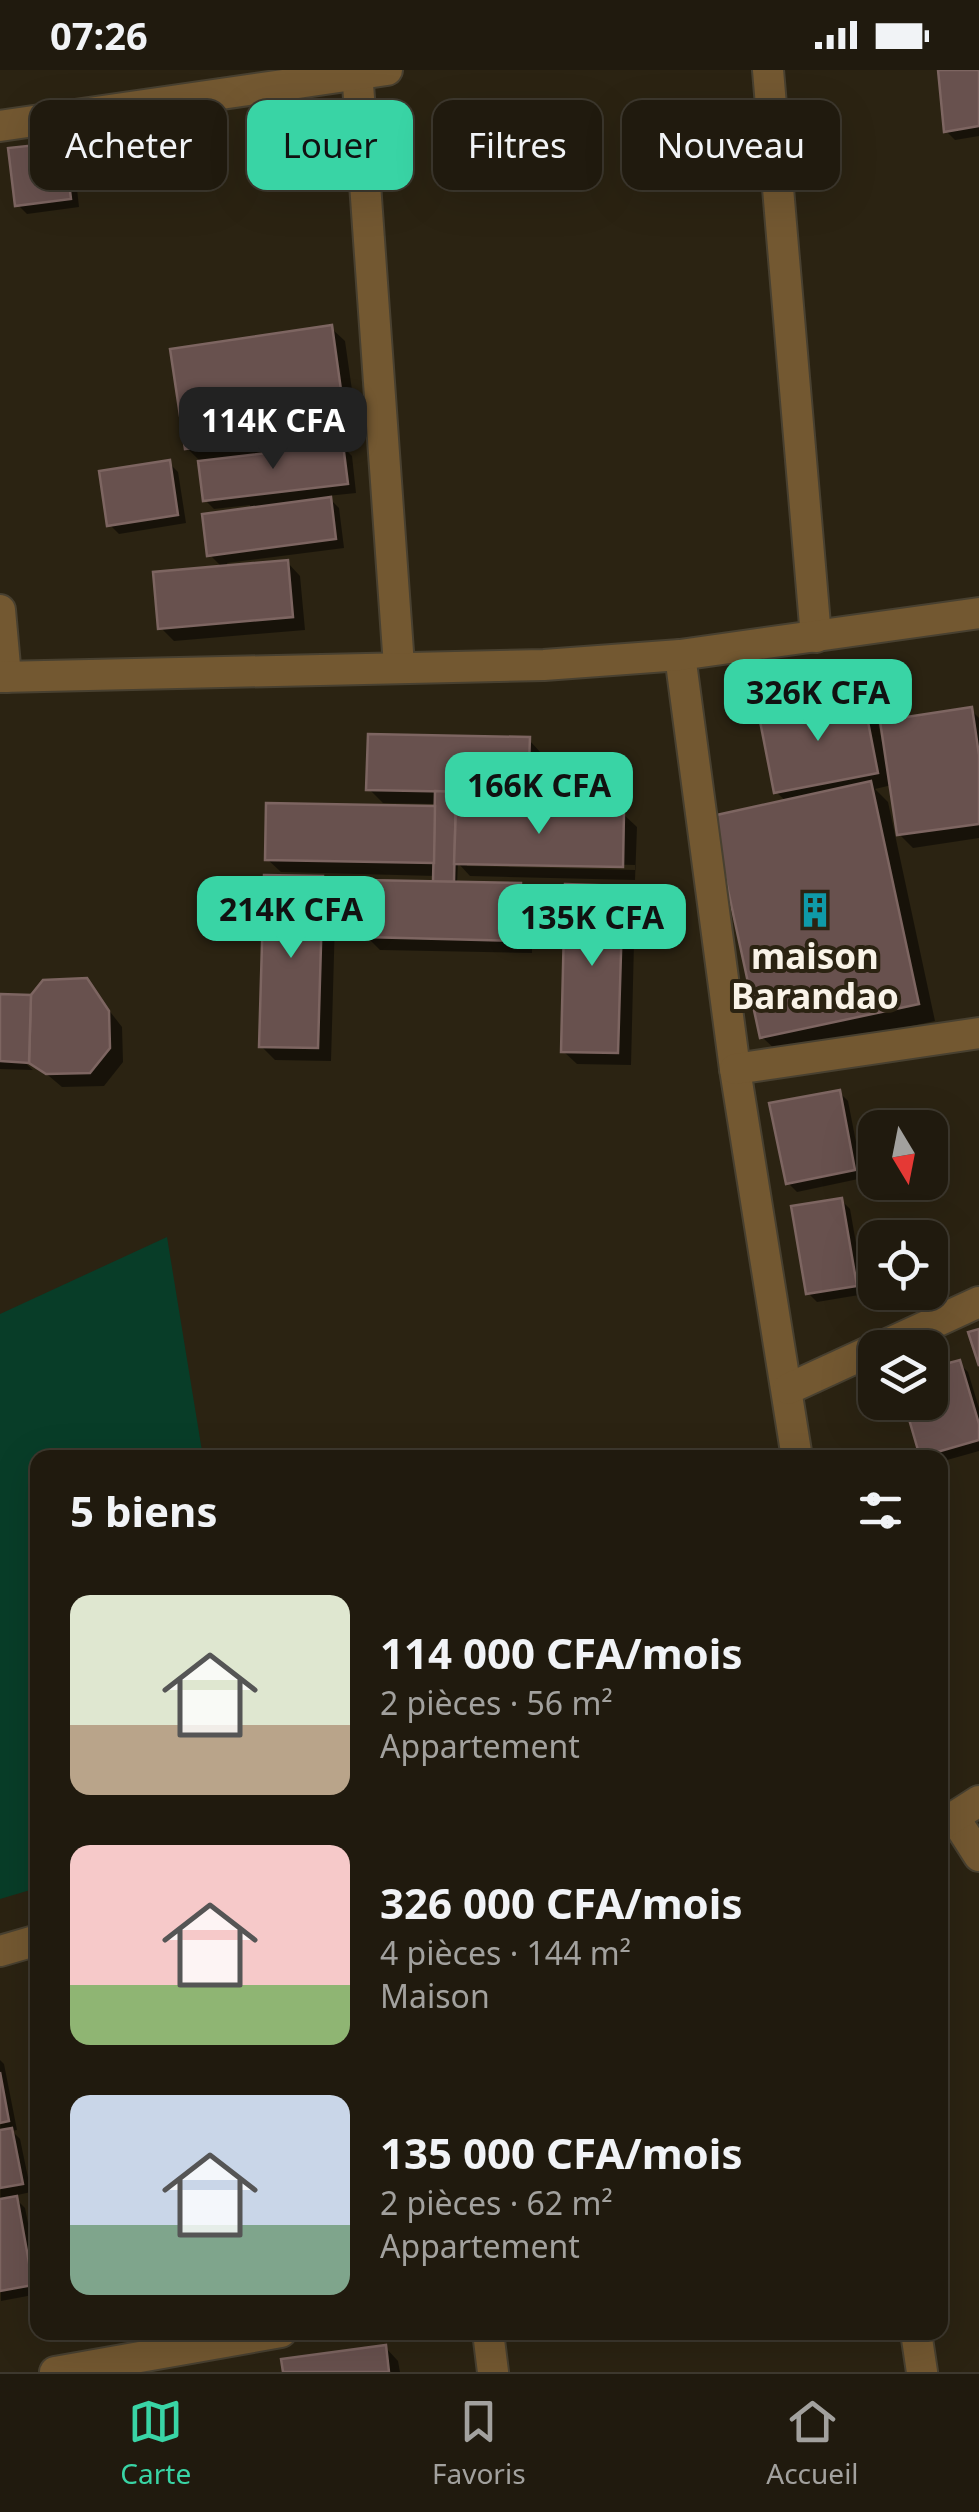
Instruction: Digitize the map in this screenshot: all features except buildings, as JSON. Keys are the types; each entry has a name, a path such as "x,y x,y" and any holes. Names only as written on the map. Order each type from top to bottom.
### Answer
{"street":[{"path":"768,70 816,637"},
{"path":"0,126 368,71 399,666"},
{"path":"0,610 3,677 544,665 680,655 979,613"},
{"path":"680,655 735,1070 796,1450"},
{"path":"735,1070 979,1033"},
{"path":"917,1330 979,1302"},
{"path":"788,1389 858,1357"},
{"path":"958,1815 979,1856"},
{"path":"0,1951 30,1942"},
{"path":"55,2372 92,2369 240,2340"},
{"path":"489,2340 493,2372"},
{"path":"917,2340 922,2372"}],"green space":[{"path":"167,1237 202,1450 30,1450 30,1890 0,1899 0,1314"}],"place":[{"name":"maison Barandao","path":"815,910"}]}
